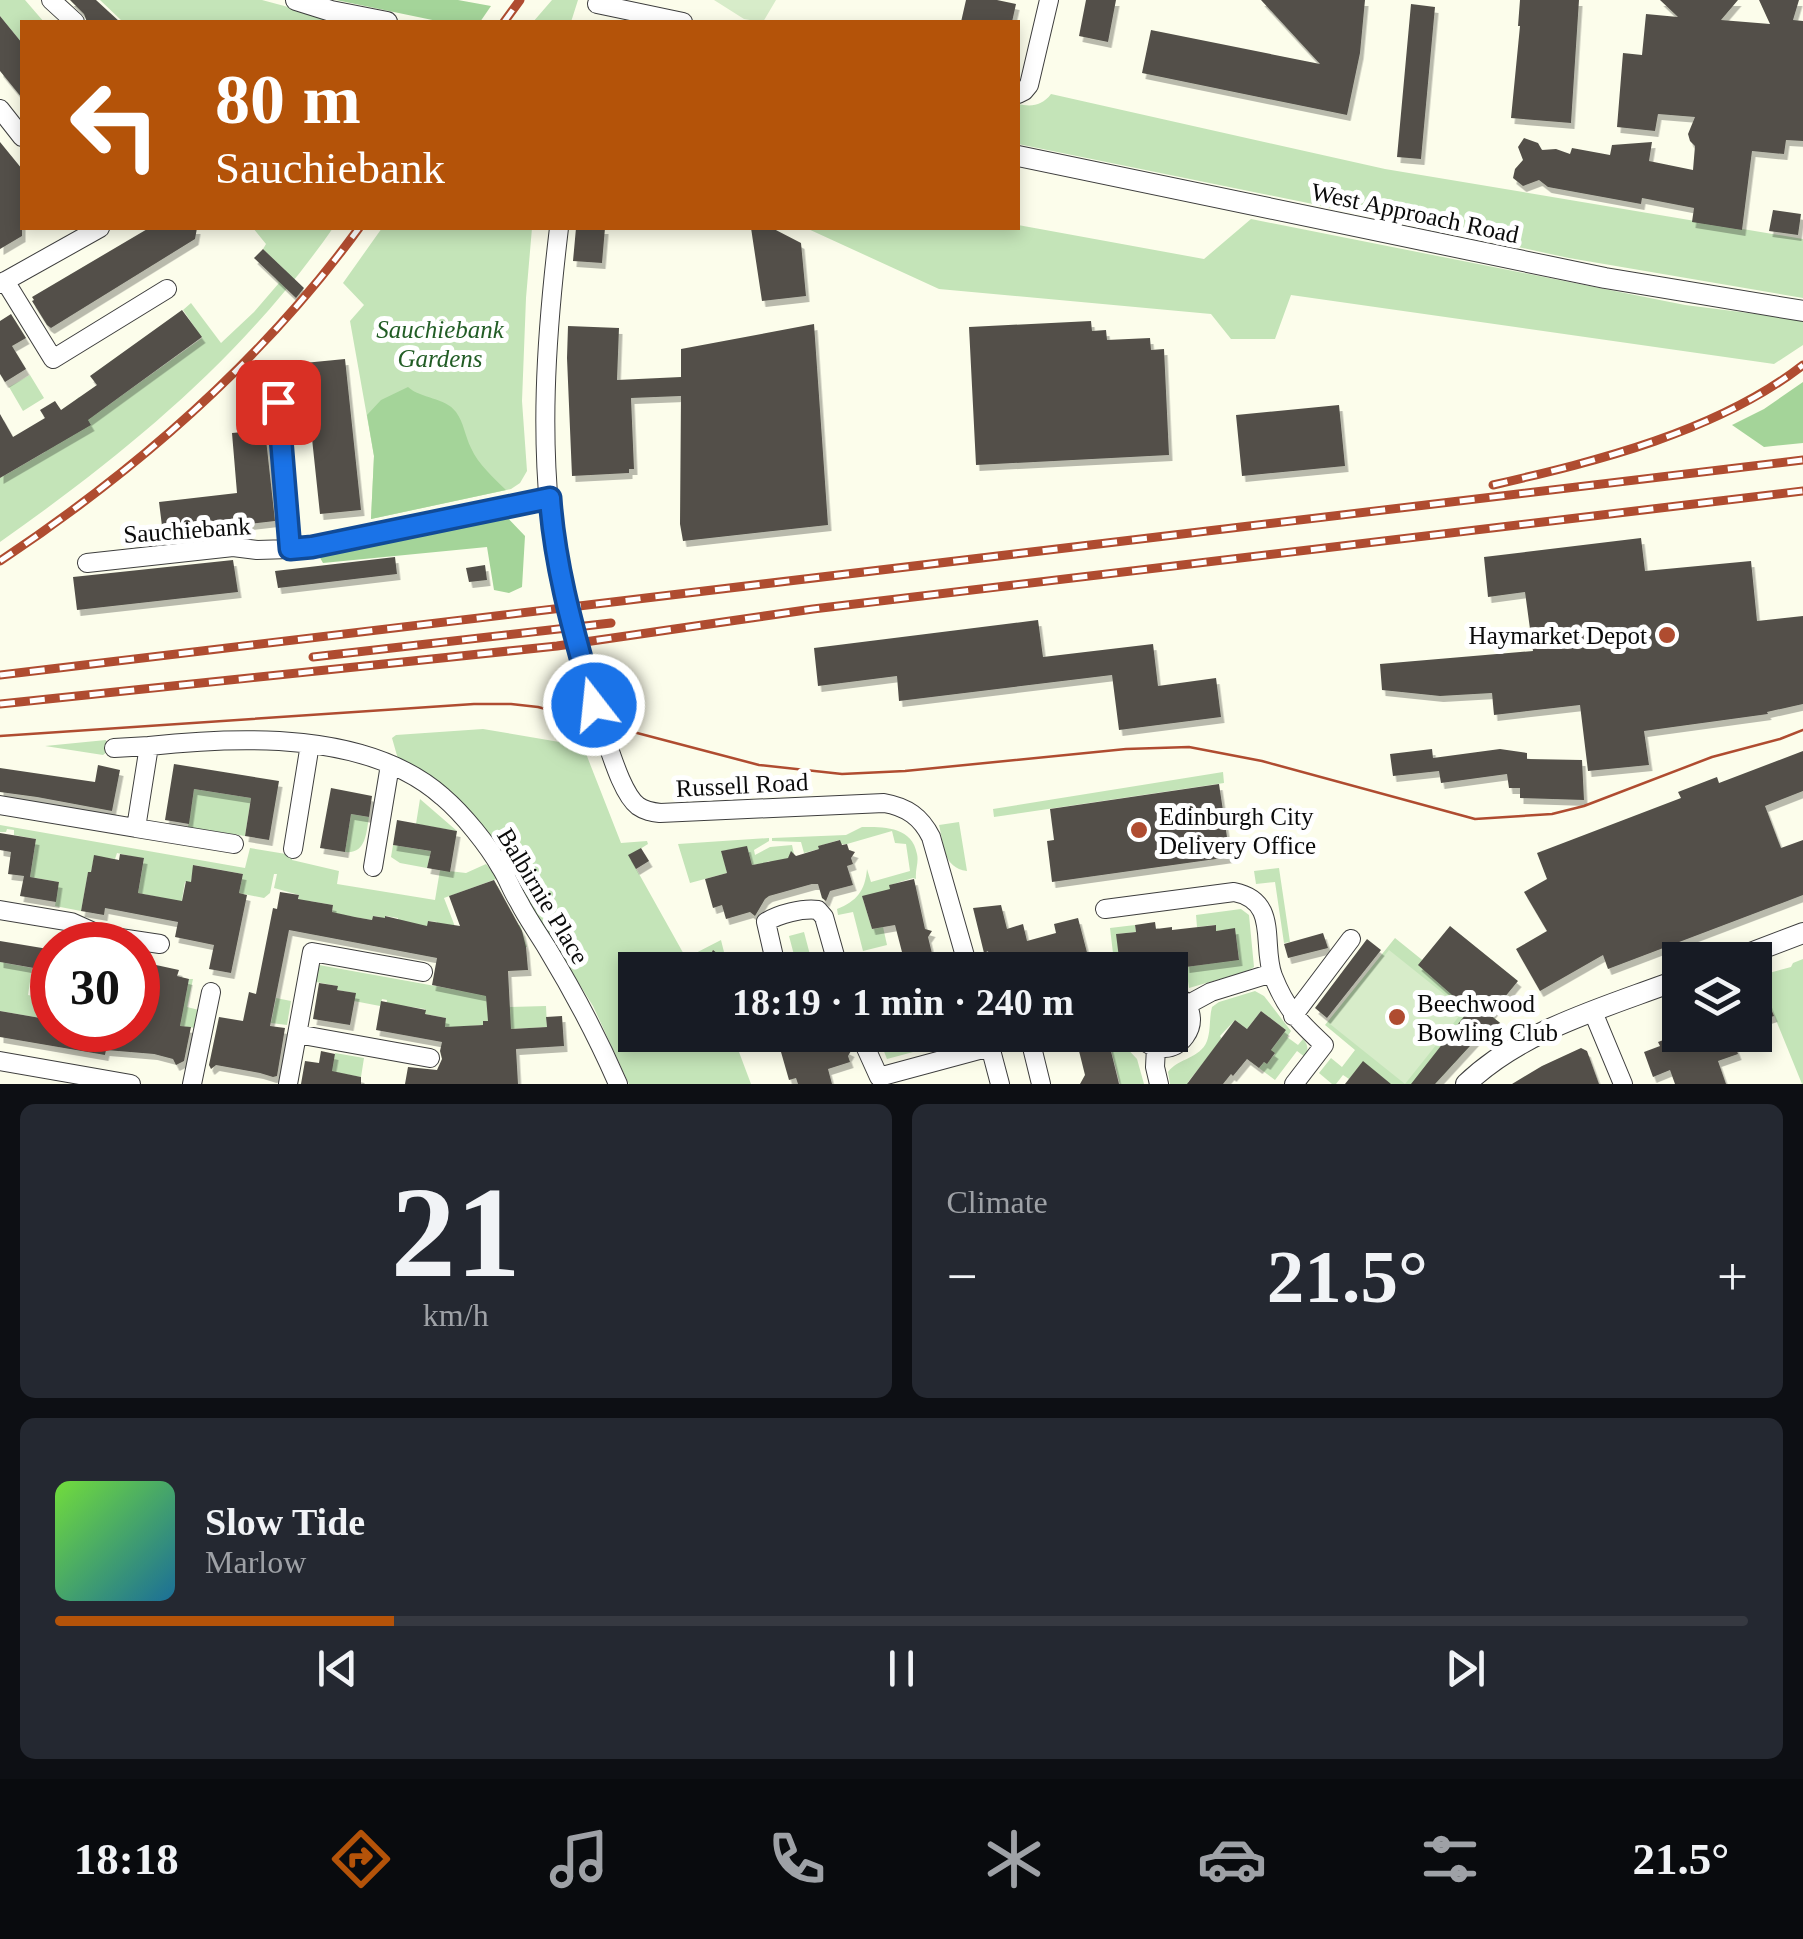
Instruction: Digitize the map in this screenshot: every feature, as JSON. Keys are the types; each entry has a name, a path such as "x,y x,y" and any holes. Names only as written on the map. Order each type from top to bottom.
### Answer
{"street":[{"path":"51,0 73,20"},
{"path":"296,0 378,20"},
{"path":"1020,93 1028,85 1049,0"},
{"path":"597,2 674,20"},
{"path":"0,110 20,135"},
{"name":"West Approach Road","path":"1020,156 1605,278 1803,310"},
{"path":"95,230 2,283 53,359 167,288"},
{"name":"Russell Road","path":"558,230 546,362 552,535 589,686 627,792 636,805 650,812 669,814 884,803 912,812 931,837 964,952"},
{"name":"Sauchiebank","path":"278,402 290,549"},
{"name":"Sauchiebank","path":"88,563 233,547 312,547 550,498"},
{"name":"Balbirnie Place","path":"114,748 240,740 310,744 360,755 414,776 443,796 499,864 573,994 618,1084"},
{"path":"293,849 310,744"},
{"path":"136,828 148,746"},
{"path":"373,867 390,765"},
{"path":"0,805 234,844"},
{"path":"1105,909 1234,892 1254,899 1264,914 1272,973 1293,1016 1324,1044 1294,1084"},
{"path":"773,952 766,922 809,908 824,917 834,952"},
{"path":"0,910 71,922"},
{"path":"1772,945 1803,933"},
{"path":"1293,1016 1351,939"},
{"path":"288,1084 312,952 422,972"},
{"path":"1188,1004 1212,992 1272,973"},
{"path":"1466,1084 1508,1052 1553,1028 1662,986"},
{"path":"192,1084 211,992"},
{"path":"1593,1012 1623,1084"},
{"path":"297,1034 430,1058"},
{"path":"868,1052 880,1080 958,1052"},
{"path":"992,1052 1000,1084"},
{"path":"1033,1052 1041,1084"},
{"path":"1156,1052 1159,1084"},
{"path":"0,1061 122,1083"}],"green space":[{"path":"0,0 25,0 42,20 20,20 20,41 0,16"},
{"path":"100,0 262,0 337,20 121,20"},
{"path":"336,0 458,0 491,6 481,20 432,20"},
{"path":"552,0 578,0 572,20 535,20"},
{"path":"714,0 776,0 764,20 744,19"},
{"path":"1051,94 1385,169 1803,239 1803,298 1569,258 1020,144 1020,104 1044,101"},
{"path":"1251,219 1685,305 1803,320 1803,345 1774,364 1291,295 1275,339 1231,339 1211,314 939,289 810,230 1020,230 1020,225 1204,259"},
{"path":"255,230 332,230 261,319 181,400 94,473 0,542 0,478 45,452 79,397 93,416 202,338 183,310 191,303 221,343 254,312 285,270 263,249 266,244"},
{"name":"Sauchiebank Gardens","path":"381,230 532,230 522,401 527,471 520,483 511,489 371,519 374,456 350,321 364,305 343,283"},
{"path":"30,375 44,398 23,411 9,387"},
{"path":"1803,382 1803,443 1764,447 1732,425 1764,409"},
{"path":"408,387 446,403 456,412 474,454 506,490 371,519 374,456 367,415 381,400"},
{"path":"504,514 525,536 522,587 509,593 494,590 487,547 323,563 319,556 323,549"},
{"path":"483,729 583,746 621,843 647,841 629,856 683,952 618,952 618,1052 739,1052 751,1084 629,1084 593,1006 494,848 444,788 398,759 392,738"},
{"path":"106,740 107,752 103,755 45,746"},
{"path":"1223,772 1224,783 994,817 993,809"},
{"path":"194,789 251,798 245,836 188,827"},
{"path":"420,799 457,831 416,824"},
{"path":"351,814 369,817 366,836 357,850 345,852"},
{"path":"959,822 967,871 949,860 939,825"},
{"path":"0,825 245,868 250,848 292,855 292,860 339,871 337,884 435,900 440,870 466,873 486,864 499,878 444,898 459,945 520,925 527,947 481,951 510,1007 546,1006 547,1027 470,1026 472,1054 443,1034 446,1018 425,1014 425,1009 386,1007 387,1000 382,999 380,1006 354,1001 355,993 316,982 319,965 463,991 437,957 437,922 428,921 427,930 398,925 398,918 386,916 384,923 380,917 373,916 372,920 332,913 333,905 310,901 296,912 299,895 274,888 277,874 264,898 239,893 243,874 194,865 191,882 185,882 178,922 167,899 138,893 144,859 117,853 115,859 94,856 81,911 55,906 59,882 30,877 36,839 14,835 14,830 0,832"},
{"path":"862,827 887,828 903,833 914,845 918,860 916,879 890,885 891,892 863,899 872,929 883,927 887,945 863,951 853,912 838,915 837,909 859,894 867,869 871,882 910,871 906,844 895,843 892,831 847,844 839,840 804,853 801,842 772,841 846,835"},
{"path":"769,838 754,850 755,855 770,847 792,845 794,854 758,866 752,865 747,847 722,851 727,873 690,883 678,844"},
{"path":"393,845 431,851 427,868 400,863 391,857"},
{"path":"1279,868 1290,942 1284,943 1275,882 1256,884 1254,871"},
{"path":"1241,909 1249,915 1254,967 1189,988 1188,967 1239,959 1235,929 1197,927 1196,915"},
{"path":"1135,925 1136,932 1116,934 1138,952 1113,952 1110,928"},
{"path":"804,932 809,952 793,952 789,936"},
{"name":"Beechwood Bowling Club","path":"1395,938 1504,1026 1486,1039 1480,1035 1435,1084 1385,1084 1387,1081 1363,1062 1349,1079 1343,1075 1332,1084 1319,1073 1331,1058 1342,1067 1355,1050 1325,1025"},
{"path":"721,940 724,952 715,952 698,952"},
{"name":"Beechwood Bowling Club","path":"1389,950 1464,1010 1405,1084 1330,1024"},
{"path":"1803,959 1803,1084 1772,1010 1772,972"},
{"path":"0,962 30,968 30,1016 0,1011"},
{"path":"160,970 185,999 189,979 193,979 187,1007 199,1010 196,1028 180,1026 182,1012 160,1013"},
{"path":"1255,991 1264,996 1291,1031 1287,1037 1298,1045 1305,1041 1305,1057 1297,1051 1275,1080 1259,1068 1275,1054 1271,1050 1286,1030 1261,1011 1247,1029 1235,1020 1220,1036 1222,1039 1190,1084 1170,1084 1168,1072 1204,1047 1212,1007"},
{"path":"276,998 291,1001 287,1025 271,1023"},
{"path":"884,1052 913,1052 887,1059"},
{"path":"1112,1052 1130,1052 1137,1059 1144,1084 1120,1084"},
{"path":"335,1053 364,1058 361,1077 328,1071"}],"building":[{"path":"70,0 96,0 118,20 86,20"},
{"path":"966,0 1016,4 1012,20 961,20"},
{"path":"1086,0 1116,0 1108,42 1079,36"},
{"path":"1261,0 1365,0 1360,53 1347,115 1142,73 1151,30 1320,64"},
{"path":"1520,0 1579,0 1571,123 1511,118"},
{"path":"1660,0 1738,0 1721,20 1770,24 1759,0 1799,0 1793,20 1803,21 1803,141 1786,140 1784,154 1752,151 1742,230 1692,222 1694,208 1642,198 1641,204 1548,187 1539,180 1523,186 1513,178 1523,160 1518,147 1524,138 1538,143 1542,150 1570,154 1572,148 1610,155 1612,145 1652,142 1649,161 1693,170 1695,146 1688,134 1695,117 1658,114 1655,131 1617,127 1623,53 1642,55 1646,14 1678,17"},
{"path":"1411,4 1435,7 1421,159 1397,157"},
{"path":"0,16 20,41 20,96 0,71"},
{"path":"0,142 20,167 22,236 0,249"},
{"path":"1773,210 1801,214 1798,235 1769,231"},
{"path":"146,230 197,230 195,239 51,328 32,297"},
{"path":"576,230 605,230 602,263 573,261"},
{"path":"751,230 776,230 801,243 806,296 762,301"},
{"path":"263,249 304,288 296,298 254,258"},
{"path":"182,310 202,337 88,420 91,425 0,478 0,414 13,437 45,418 40,410 55,401 61,410 97,385 90,376"},
{"path":"11,314 26,338 12,346 26,369 5,382 0,374 0,321"},
{"path":"1091,321 1092,331 1106,330 1107,340 1150,338 1151,350 1164,349 1169,455 976,465 969,327"},
{"path":"814,324 828,525 683,541 681,396 631,398 634,469 629,469 629,473 572,476 568,326 619,328 617,380 681,377 681,349"},
{"path":"345,359 361,510 320,514 304,363"},
{"path":"1339,405 1345,466 1242,476 1236,415"},
{"path":"265,430 275,521 163,534 159,502 237,493 232,433"},
{"name":"Haymarket Depot","path":"1641,538 1645,571 1751,561 1757,621 1803,616 1803,704 1768,714 1644,731 1649,765 1588,771 1580,705 1494,715 1492,693 1440,696 1382,690 1380,664 1533,651 1525,592 1488,597 1484,557"},
{"path":"395,557 397,574 278,588 275,571"},
{"path":"233,560 238,592 77,610 73,577"},
{"path":"485,565 487,580 469,582 466,568"},
{"path":"1038,620 1043,657 1153,644 1158,686 1216,678 1221,717 1119,730 1112,675 899,701 897,676 818,686 814,648"},
{"path":"1432,749 1433,758 1500,749 1527,753 1527,759 1582,760 1584,800 1520,798 1520,788 1509,788 1507,774 1441,783 1439,771 1393,776 1390,754"},
{"path":"1803,751 1803,791 1765,806 1781,848 1803,840 1803,895 1679,942 1662,942 1662,949 1608,969 1603,955 1540,991 1516,949 1547,931 1524,892 1547,879 1537,853 1681,798 1678,792 1717,777 1719,783"},
{"path":"174,764 279,781 269,840 245,836 251,798 194,789 189,824 165,820"},
{"path":"98,765 120,770 112,811 0,792 0,768 95,782"},
{"name":"Edinburgh City Delivery Office","path":"1219,784 1230,857 1052,882 1047,841 1054,840 1050,809"},
{"path":"331,788 372,796 369,817 351,814 345,852 320,848"},
{"path":"397,820 457,831 450,872 427,868 431,851 393,845"},
{"path":"0,833 36,839 30,877 59,882 56,902 20,896 24,876 8,874 11,852 0,850"},
{"path":"840,840 855,852 853,864 847,866 853,885 830,891 826,901 818,884 812,884 769,896 755,916 750,912 726,919 722,905 713,908 705,879 727,873 721,851 747,846 752,865 788,858 791,851 796,856"},
{"path":"641,848 649,861 636,869 628,855"},
{"path":"120,854 144,858 138,893 182,901 186,881 191,882 193,865 243,874 239,893 247,895 231,973 209,969 214,945 175,937 178,922 105,908 104,915 81,911 94,855 119,860"},
{"path":"914,879 925,929 932,931 928,937 932,952 902,952 895,925 872,929 862,896 890,889 889,885"},
{"path":"494,880 522,931 526,947 528,970 508,971 511,1029 547,1027 546,1017 562,1016 564,1046 516,1049 518,1084 405,1084 408,1067 437,1070 442,1042 376,1030 381,1001 446,1018 445,1027 483,1025 483,1021 488,1021 486,996 432,985 437,958 289,930 270,1026 285,1028 277,1076 216,1065 211,1069 219,1017 243,1021 249,992 256,994 273,908 277,909 280,892 333,905 332,912 355,917 372,920 373,916 385,916 427,926 428,921 460,926 449,896"},
{"path":"1001,905 1007,929 1023,924 1027,941 1056,933 1054,924 1078,918 1087,952 984,952 973,908"},
{"path":"1155,922 1156,929 1172,930 1216,925 1216,931 1235,928 1239,960 1188,967 1188,952 1118,952 1116,934 1136,932 1135,925"},
{"path":"1450,926 1518,981 1490,1015 1504,1026 1486,1039 1481,1034 1435,1084 1411,1084 1469,1010 1418,965"},
{"path":"1323,933 1328,948 1288,958 1284,944"},
{"path":"1367,939 1381,950 1327,1018 1315,1008"},
{"path":"0,941 30,946 30,967 0,962"},
{"path":"160,966 179,970 177,976 189,979 180,1026 191,1027 184,1061 176,1065 173,1059 130,1052 160,1052"},
{"path":"319,983 356,993 350,1025 313,1019"},
{"path":"0,1011 30,1016 30,1042 0,1037"},
{"path":"1261,1011 1286,1030 1271,1050 1275,1053 1267,1064 1264,1062 1259,1068 1247,1059 1223,1084 1187,1084 1235,1020 1247,1029"},
{"path":"1662,1041 1662,1052 1738,1054 1718,1061 1726,1084 1675,1084 1670,1070 1653,1077 1644,1052 1660,1046 1658,1042"},
{"path":"1581,1048 1587,1051 1599,1084 1512,1084 1542,1066"},
{"path":"321,1051 335,1054 332,1071 361,1077 361,1084 301,1084 305,1061 319,1063"},
{"path":"781,1052 850,1052 850,1062 828,1069 832,1084 798,1084 796,1078 789,1080"},
{"path":"1079,1052 1111,1052 1119,1084 1080,1084 1085,1075"},
{"path":"1363,1061 1391,1084 1345,1084"}],"tram line":[{"path":"0,736 511,704 538,707 759,765 842,774 1189,747 1262,761 1475,819 1552,814 1584,806 1712,757 1803,730"}],"railway":[{"path":"505,20 520,0"},
{"path":"0,561 100,489 194,410 281,323 357,230"},
{"path":"1493,485 1573,466 1695,426 1733,409 1803,365"},
{"path":"0,675 1803,460"},
{"path":"0,704 557,646 813,609 1803,491"},
{"path":"313,657 611,623"}],"place":[{"name":"Haymarket Depot","path":"1667,635"},
{"name":"Edinburgh City Delivery Office","path":"1139,830"},
{"name":"Beechwood Bowling Club","path":"1397,1017"}],"route":[{"path":"278,402 290,549 550,498 556,558 594,705"}]}
